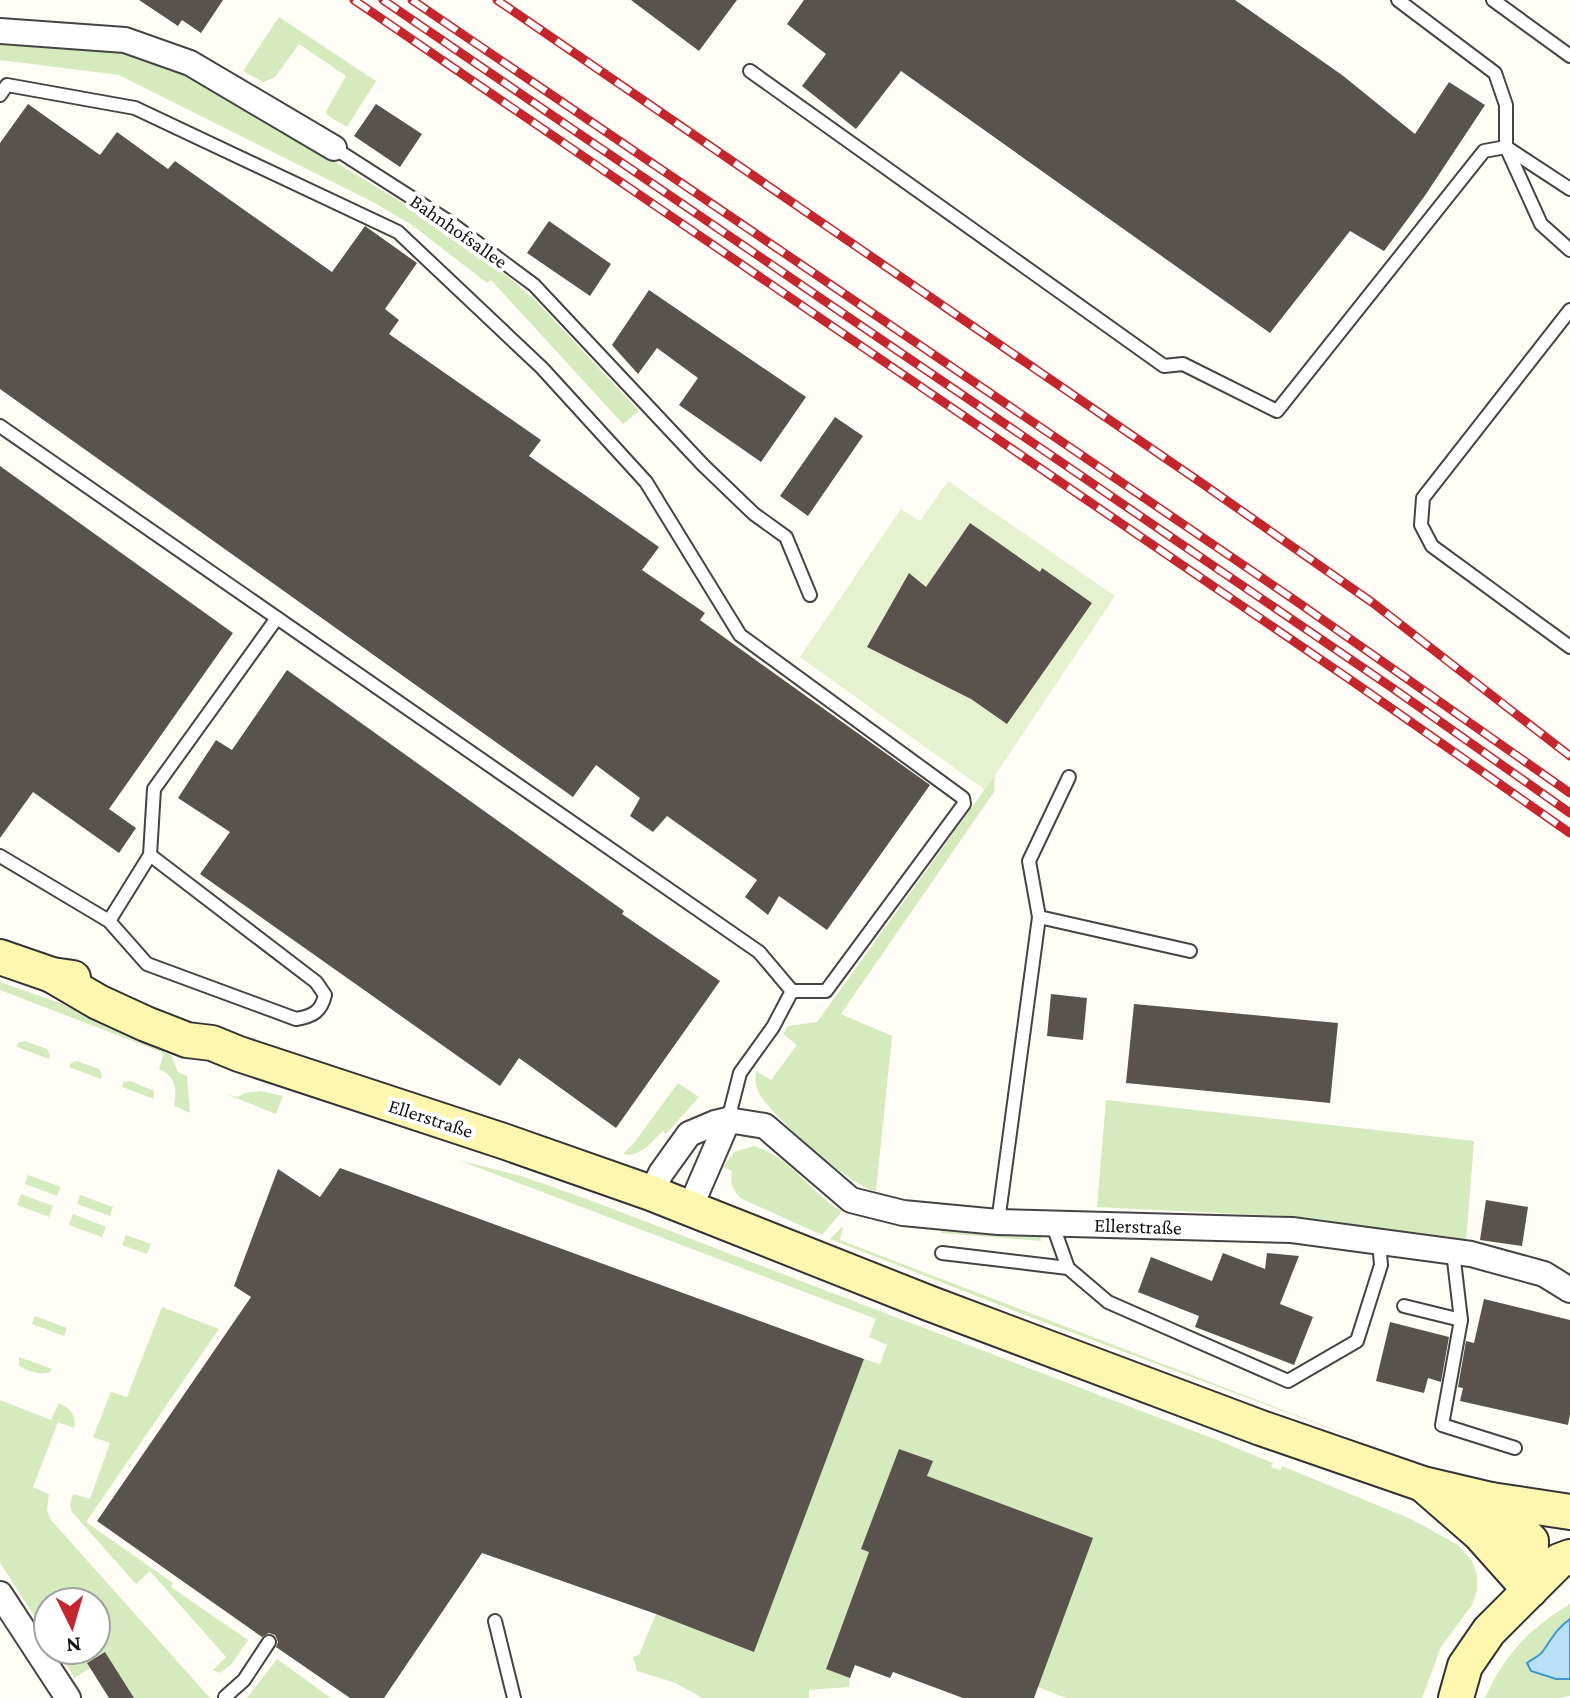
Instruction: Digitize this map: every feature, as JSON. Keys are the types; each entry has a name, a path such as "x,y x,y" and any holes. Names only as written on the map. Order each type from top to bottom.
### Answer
{"main road":[{"name":"Ellerstraße","path":"0,957 52,975 98,1002 187,1040 212,1043 651,1193 931,1304 1261,1428 1423,1484 1491,1500 1570,1512"},
{"name":"Ellerstraße","path":"1423,1484 1480,1534 1530,1590"},
{"path":"1491,1500 1531,1541 1530,1590"},
{"path":"1456,1698 1465,1666 1489,1631 1559,1561 1570,1557"},
{"path":"1530,1590 1570,1584"}],"street":[{"name":"Bahnhofsallee","path":"0,31 125,40 190,63 334,148"},
{"name":"Ellerstraße","path":"728,1120 765,1126 851,1200 903,1213 998,1222 1292,1230 1453,1252 1544,1274 1570,1290"},
{"path":"651,1193 661,1173 689,1134 728,1120"},
{"path":"690,1208 728,1120"},
{"path":"0,1594 68,1698"}],"lane":[{"path":"1398,0 1495,73 1506,105 1506,147 1541,224 1570,250"},
{"path":"1493,0 1570,56"},
{"path":"750,71 1164,366 1183,364 1277,411 1484,151 1506,147 1570,189"},
{"path":"0,95 7,85 135,108 398,232 542,368 646,482 740,635 963,798 964,804 826,991 792,991 759,952 0,426"},
{"name":"Bahnhofsallee","path":"334,148 448,221 534,285 703,465 754,514 786,537 810,595"},
{"path":"1570,310 1423,498 1421,525 1432,546 1570,647"},
{"path":"109,921 150,855 154,789 277,618"},
{"path":"998,1222 1039,917 1029,861 1069,777"},
{"path":"0,856 109,921 147,964 296,1019 312,1016 322,1007 325,995 316,982 150,855"},
{"path":"1039,917 1190,951"},
{"path":"728,1120 740,1073 773,1027 792,991"},
{"path":"1052,1223 1068,1268 1108,1302 1288,1381 1357,1341 1381,1265 1379,1242"},
{"path":"1453,1252 1461,1320 1442,1425 1515,1448"},
{"path":"942,1253 1068,1268"},
{"path":"1404,1306 1461,1320"},
{"path":"495,1621 514,1698"},
{"path":"225,1697 244,1680 269,1642"}],"green space":[{"path":"279,17 376,81 347,127 327,115 326,111 346,76 299,44 275,77 263,82 243,71"},
{"path":"0,41 130,54 167,66 215,89 426,217 507,276 537,302 639,411 623,424 491,280 487,283 412,225 373,202 119,75 0,60"},
{"path":"948,481 1115,596 985,790 800,657 901,509 920,521"},
{"path":"995,775 994,792 841,1014 892,1036 876,1191 832,1165 768,1106 758,1092 756,1071 771,1080 797,1045 783,1034 788,1026 817,1022"},
{"path":"0,982 60,1003 171,1055 178,1072 187,1076 190,1113 174,1106 174,1084 169,1075 159,1069 164,1053 0,990"},
{"path":"25,1041 47,1049 49,1059 17,1047 18,1043"},
{"path":"77,1061 99,1069 101,1079 69,1067"},
{"path":"130,1081 154,1091 154,1099 122,1087 123,1082"},
{"path":"678,1083 699,1097 666,1134 663,1131 635,1154 623,1154 634,1143"},
{"path":"261,1091 283,1096 276,1114 228,1095 238,1097"},
{"path":"1106,1100 1474,1141 1466,1242 1305,1217 1097,1207"},
{"path":"754,1146 789,1166 842,1211 822,1235 742,1199 736,1193 732,1171 723,1167 734,1152"},
{"path":"458,1160 521,1176 584,1198 1217,1440 1273,1463 1271,1467 1280,1470 1282,1466 1411,1519 1458,1545 1472,1561 1477,1575 1477,1590 1472,1605 1441,1647 1422,1698 1066,1698 1038,1687 927,1476 932,1461 899,1449 862,1548 869,1552 826,1668 850,1678 849,1687 809,1690 809,1698 702,1698 676,1683 637,1671 633,1657 639,1655 656,1614 754,1651 864,1359 880,1364 887,1345 869,1337 876,1319"},
{"path":"28,1175 61,1187 57,1196 25,1184"},
{"path":"21,1194 53,1206 49,1217 17,1205"},
{"path":"80,1195 113,1207 110,1216 77,1204"},
{"path":"73,1214 106,1227 102,1237 69,1225"},
{"path":"843,1226 840,1240 1382,1448 830,1239"},
{"path":"943,1226 1029,1233 1040,1236 1041,1241 941,1233"},
{"path":"126,1235 151,1244 147,1254 122,1245"},
{"path":"162,1307 219,1329 86,1522 173,1583 171,1587 248,1640 231,1665 219,1673 213,1670 226,1657 150,1571 136,1584 72,1512 70,1505 73,1494 90,1499 110,1443 93,1437 111,1392 127,1397"},
{"path":"35,1316 67,1328 64,1336 32,1324"},
{"path":"19,1357 52,1369 42,1373 30,1371 19,1365"},
{"path":"0,1400 51,1420 59,1403 72,1412 74,1428 58,1422 33,1487 49,1494 47,1510 51,1520 110,1586 32,1586 32,1612 0,1563"},
{"path":"112,1588 210,1698 134,1698 112,1663"},
{"path":"1570,1604 1570,1696 1485,1698 1500,1669 1520,1644 1543,1622"},
{"path":"277,1659 331,1698 247,1698"},
{"path":"67,1666 89,1666 90,1668 75,1678"}],"water":[{"path":"1570,1619 1570,1679 1556,1679 1531,1671 1527,1663 1541,1653"}],"building":[{"path":"139,0 223,0 201,33 182,20 178,26"},
{"path":"631,0 737,0 699,51"},
{"path":"804,0 1235,0 1342,75 1415,134 1449,82 1485,105 1384,251 1350,231 1270,333 901,71 856,129 802,86 826,54 787,24"},
{"path":"28,104 100,155 117,132 168,169 175,161 332,272 365,226 417,263 385,309 399,320 389,334 541,440 529,456 659,547 642,570 705,613 700,620 930,785 827,930 779,896 768,915 745,897 757,880 667,816 653,832 630,816 640,798 596,765 573,797 0,389 0,143"},
{"path":"376,104 422,134 400,167 354,136"},
{"path":"549,221 611,264 590,296 527,253"},
{"path":"649,290 806,397 761,462 679,405 698,378 657,348 638,374 612,345"},
{"path":"835,417 863,436 808,516 780,496"},
{"path":"0,466 233,633 109,809 136,828 119,853 33,792 0,838"},
{"path":"970,523 1040,572 1042,568 1092,603 1007,724 971,699 867,647 909,573 926,587"},
{"path":"287,670 624,911 622,914 720,981 616,1128 519,1058 500,1086 200,874 230,832 178,798 216,740 232,750"},
{"path":"1051,994 1087,998 1083,1040 1047,1036"},
{"path":"1134,1004 1338,1023 1330,1103 1126,1083"},
{"path":"340,1168 864,1359 754,1652 482,1553 384,1698 350,1698 276,1647 278,1642 275,1635 269,1633 262,1637 97,1521 251,1297 234,1286 278,1169 320,1197"},
{"path":"1486,1200 1528,1207 1522,1246 1480,1240"},
{"path":"1223,1253 1265,1269 1267,1253 1299,1256 1280,1304 1313,1317 1294,1365 1195,1327 1199,1316 1138,1292 1151,1257 1212,1281"},
{"path":"1484,1299 1570,1320 1568,1425 1460,1401 1463,1388 1458,1387 1466,1341 1474,1343"},
{"path":"1390,1322 1449,1337 1441,1382 1428,1378 1424,1393 1376,1381"},
{"path":"899,1449 933,1461 927,1476 1093,1538 1034,1698 963,1698 893,1672 890,1678 855,1665 850,1678 826,1669 869,1552 861,1549"},
{"path":"112,1663 134,1698 109,1698 89,1666 112,1666"}],"railway":[{"path":"354,0 1570,833"},
{"path":"383,0 1391,687 1570,813"},
{"path":"412,0 1296,601 1570,793"},
{"path":"497,0 1373,603 1570,756"}]}
